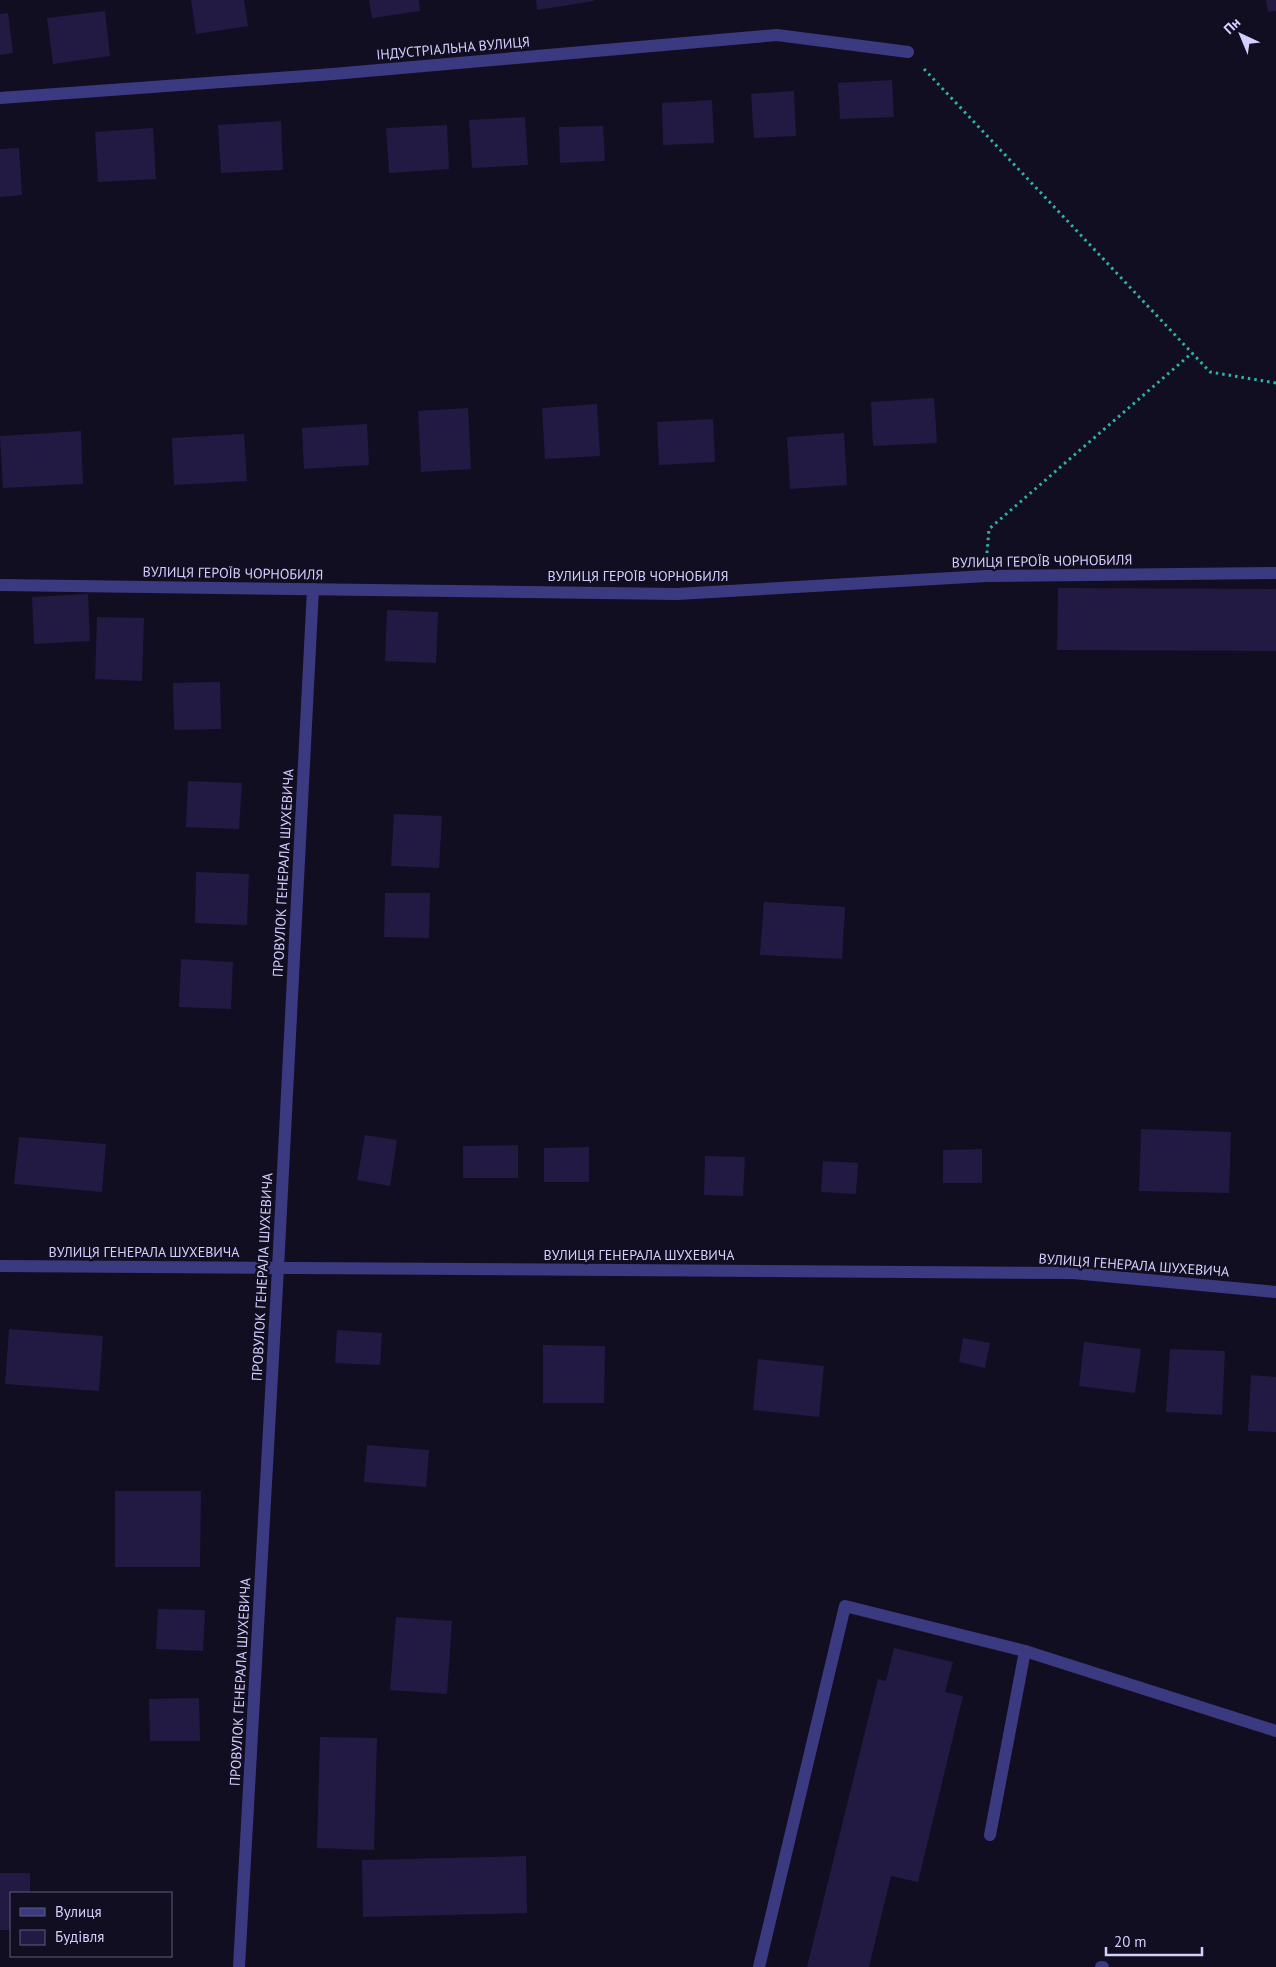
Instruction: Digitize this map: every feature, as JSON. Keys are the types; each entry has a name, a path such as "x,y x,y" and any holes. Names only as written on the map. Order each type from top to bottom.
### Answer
{"street":[{"name":"ІНДУСТРІАЛЬНА ВУЛИЦЯ","path":"0,98 333,74 777,35 908,52"},
{"name":"ВУЛИЦЯ ГЕРОЇВ ЧОРНОБИЛЯ","path":"0,585 677,594 986,576 1276,573"},
{"name":"ПРОВУЛОК ГЕНЕРАЛА ШУХЕВИЧА","path":"239,1967 313,589"},
{"name":"ВУЛИЦЯ ГЕНЕРАЛА ШУХЕВИЧА","path":"0,1266 1073,1273 1276,1292"},
{"path":"759,1967 845,1606 1025,1651 1276,1731"},
{"path":"990,1835 1025,1651"}],"path":[{"path":"908,52 1210,372 1276,383"},
{"path":"986,576 989,529 1192,353"}],"building":[{"path":"191,0 244,0 248,26 196,34"},
{"path":"369,0 419,0 420,11 372,18"},
{"path":"536,0 594,0 594,1 537,10"},
{"path":"1266,0 1276,0 1276,11 1268,12"},
{"path":"105,11 110,56 53,64 47,18"},
{"path":"8,13 13,53 0,55 0,14"},
{"path":"892,80 894,117 840,119 838,83"},
{"path":"794,91 796,136 754,138 751,94"},
{"path":"712,100 714,143 663,145 662,103"},
{"path":"525,117 528,165 472,168 469,120"},
{"path":"281,121 283,170 221,173 218,125"},
{"path":"447,125 449,169 389,173 386,128"},
{"path":"603,126 605,161 560,163 559,127"},
{"path":"153,128 156,179 98,182 95,132"},
{"path":"19,148 22,195 0,197 0,149"},
{"path":"934,398 937,443 873,446 871,402"},
{"path":"597,404 600,456 545,459 542,408"},
{"path":"468,408 471,469 421,472 418,411"},
{"path":"713,419 715,462 659,465 657,422"},
{"path":"367,424 369,465 304,469 302,428"},
{"path":"81,431 83,484 3,488 0,436"},
{"path":"844,433 847,485 790,489 787,437"},
{"path":"244,434 247,481 174,485 172,438"},
{"path":"1058,588 1276,589 1276,651 1057,650"},
{"path":"88,594 90,641 34,644 32,597"},
{"path":"387,610 438,612 436,663 385,661"},
{"path":"97,617 144,618 142,681 95,679"},
{"path":"220,682 221,729 174,730 173,683"},
{"path":"188,781 242,783 239,829 186,827"},
{"path":"394,814 442,816 439,868 391,866"},
{"path":"196,872 249,874 247,925 195,923"},
{"path":"385,893 430,893 429,938 384,937"},
{"path":"764,902 845,907 842,959 760,955"},
{"path":"181,959 233,962 231,1009 179,1007"},
{"path":"1141,1129 1231,1132 1229,1193 1139,1191"},
{"path":"365,1135 397,1140 390,1186 357,1180"},
{"path":"19,1137 106,1144 102,1192 14,1184"},
{"path":"518,1145 518,1178 463,1178 463,1146"},
{"path":"589,1147 589,1182 544,1182 544,1148"},
{"path":"982,1149 982,1183 943,1183 943,1150"},
{"path":"705,1156 745,1157 743,1196 704,1195"},
{"path":"823,1161 858,1163 856,1194 821,1192"},
{"path":"9,1329 103,1336 99,1391 5,1384"},
{"path":"337,1330 382,1333 380,1365 335,1363"},
{"path":"963,1338 990,1343 985,1368 959,1362"},
{"path":"1084,1342 1141,1349 1135,1393 1079,1386"},
{"path":"543,1345 605,1346 604,1403 543,1403"},
{"path":"1170,1349 1225,1351 1222,1415 1166,1412"},
{"path":"758,1359 824,1366 819,1417 753,1410"},
{"path":"1251,1375 1276,1377 1276,1432 1248,1431"},
{"path":"367,1445 429,1450 426,1487 364,1482"},
{"path":"115,1491 201,1491 200,1567 115,1567"},
{"path":"158,1609 205,1610 203,1651 156,1649"},
{"path":"396,1617 452,1621 447,1694 390,1690"},
{"path":"894,1648 953,1662 945,1692 963,1696 918,1882 891,1876 869,1967 807,1967 878,1679 886,1681"},
{"path":"199,1698 200,1741 150,1741 149,1699"},
{"path":"320,1737 377,1738 374,1850 317,1848"},
{"path":"526,1856 527,1913 363,1917 362,1860"},
{"path":"0,1873 30,1873 30,1892 10,1892 10,1930 0,1930"}]}
